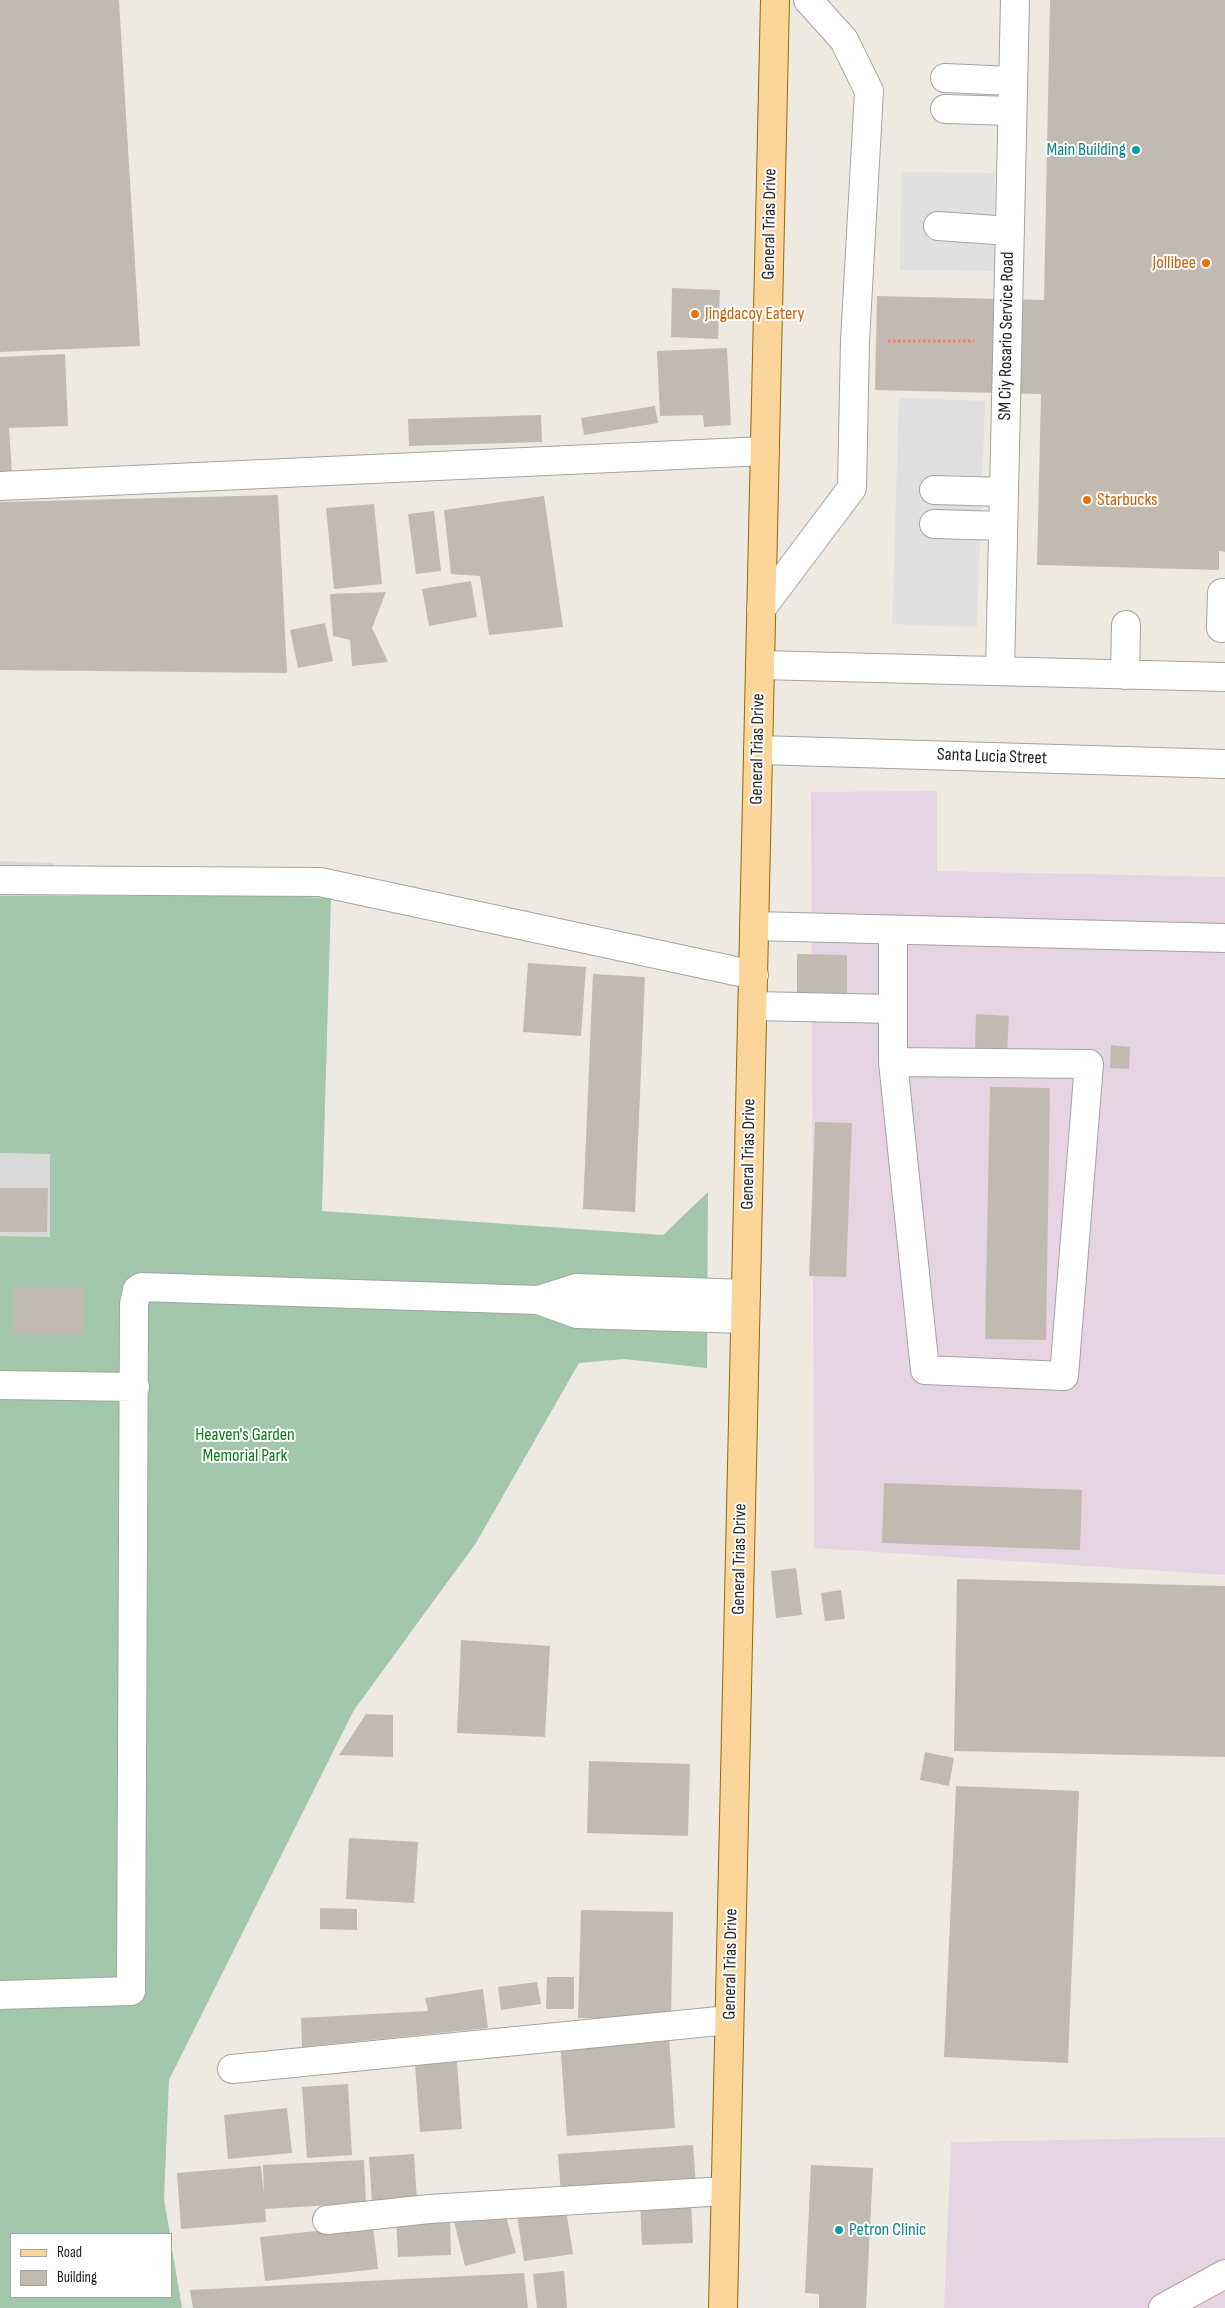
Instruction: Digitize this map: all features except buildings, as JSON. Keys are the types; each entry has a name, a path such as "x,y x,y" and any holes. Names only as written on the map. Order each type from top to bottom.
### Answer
{"main road":[{"name":"General Trias Drive","path":"723,2308 775,0"}],"street":[{"path":"761,609 852,488 855,341 869,91 844,40 808,0"},
{"name":"SM Ciy Rosario Service Road","path":"1000,671 1015,0"},
{"path":"945,78 1013,81"},
{"path":"945,109 1012,111"},
{"path":"938,226 1010,231"},
{"path":"0,486 765,451"},
{"path":"934,490 1004,492"},
{"path":"934,524 1004,526"},
{"path":"1220,628 1222,593"},
{"path":"1124,675 1126,625"},
{"path":"760,665 1225,677"},
{"name":"Santa Lucia Street","path":"758,750 1225,764"},
{"path":"0,880 320,882 754,975"},
{"path":"754,926 1225,938"},
{"path":"893,931 893,1062 925,1370 1064,1376 1089,1064 893,1062"},
{"path":"752,1006 893,1010"},
{"path":"0,1994 131,1991 135,1294 141,1287 538,1300 577,1314 745,1307"},
{"path":"0,1385 135,1387"},
{"path":"232,2069 730,2020"},
{"path":"327,2220 429,2209 725,2191"},
{"path":"1163,2308 1225,2274"}],"path":[{"path":"855,341 1007,341"}],"shaded area":[{"path":"901,172 995,173 994,271 900,270"},
{"path":"899,398 985,401 977,627 892,624"},
{"path":"937,791 937,871 1225,877 1225,1575 814,1548 811,792"},
{"path":"0,861 54,863 55,896 0,896"},
{"path":"0,1153 50,1153 50,1237 0,1236"},
{"path":"1225,2137 1225,2308 944,2308 951,2142"}],"green space":[{"name":"Heaven's Garden Memorial Park","path":"243,895 331,898 322,1211 663,1235 708,1192 707,1368 624,1359 579,1363 476,1543 354,1710 169,2080 164,2199 170,2233 10,2233 10,2298 172,2298 172,2249 182,2308 0,2308 0,1236 50,1237 50,1154 0,1153 0,896"}],"place":[{"name":"Main Building","path":"1136,150"},
{"name":"Jollibee","path":"1206,263"},
{"name":"Jingdacoy Eatery","path":"695,314"},
{"name":"Starbucks","path":"1087,500"},
{"name":"Petron Clinic","path":"839,2230"}]}
